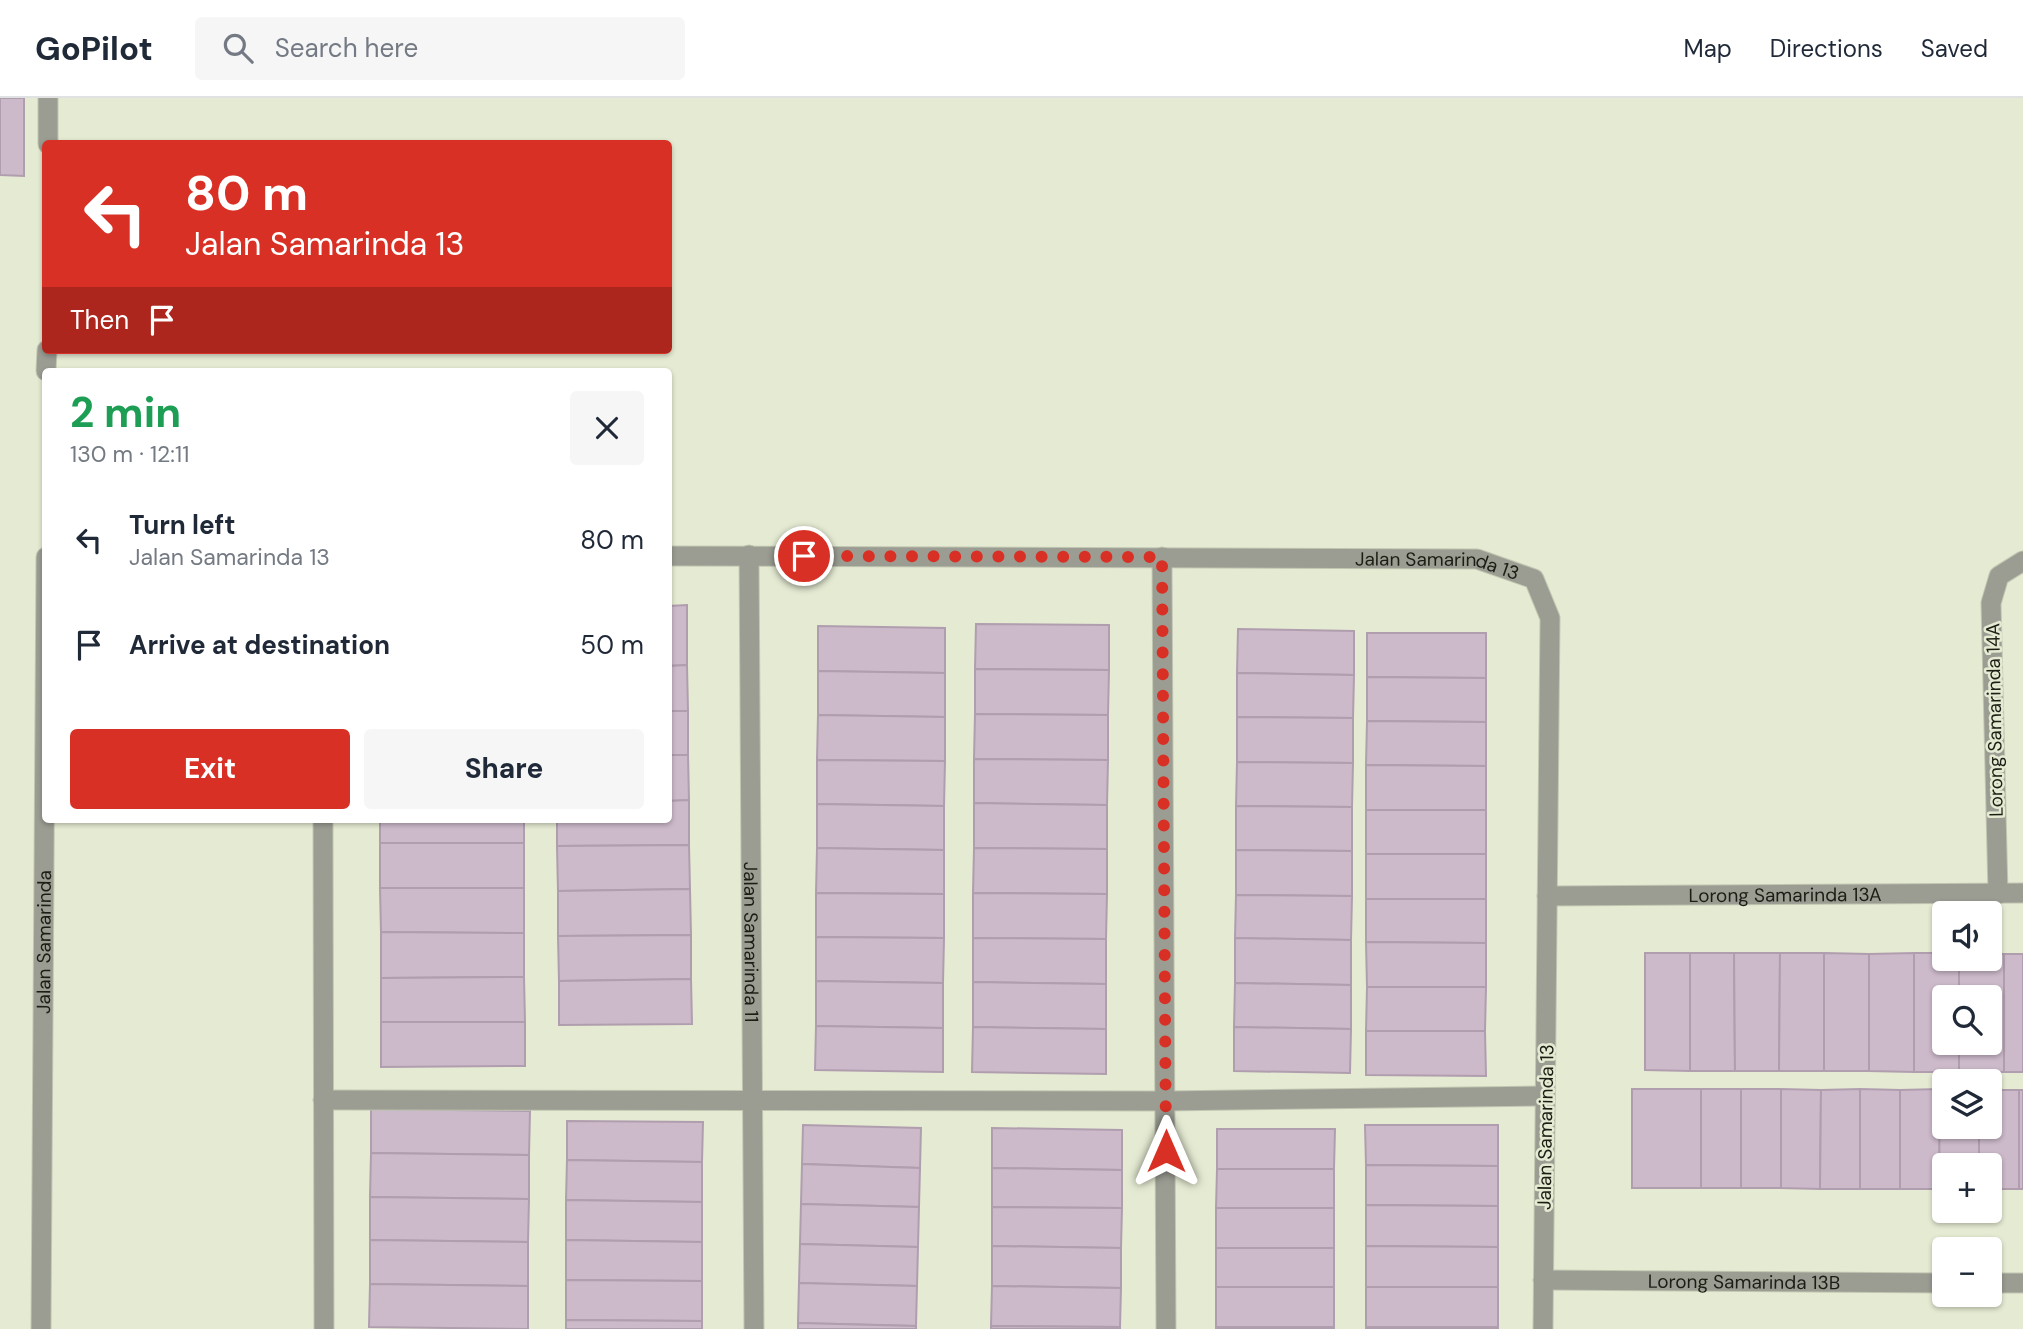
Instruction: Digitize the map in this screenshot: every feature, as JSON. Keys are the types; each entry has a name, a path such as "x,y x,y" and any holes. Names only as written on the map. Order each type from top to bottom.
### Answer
{"street":[{"path":"48,98 48,140"},
{"name":"Jalan Samarinda 11","path":"749,555 754,1329"},
{"name":"Jalan Samarinda 13","path":"672,556 1477,559 1534,579 1550,618 1543,1329"},
{"path":"1162,557 1166,1329"},
{"name":"Lorong Samarinda 14A","path":"1998,894 1991,603 1999,576 2023,561"},
{"name":"Jalan Samarinda","path":"41,1329 44,823"},
{"path":"323,823 324,1329"},
{"name":"Lorong Samarinda 13A","path":"1547,896 2023,893"},
{"path":"323,1100 1165,1101 1545,1096"},
{"name":"Lorong Samarinda 13B","path":"1543,1280 1932,1283"},
{"path":"2002,1283 2023,1283"}],"building":[{"path":"0,98 24,98 24,176 0,175"},
{"path":"687,605 687,665 672,666 672,606"},
{"path":"976,624 1109,625 1109,670 975,669"},
{"path":"818,626 945,628 945,673 818,671"},
{"path":"1238,629 1354,631 1354,675 1237,673"},
{"path":"1367,633 1486,633 1486,678 1367,677"},
{"path":"687,665 688,711 672,711 672,666"},
{"path":"975,669 1109,670 1108,715 975,714"},
{"path":"818,671 945,673 945,717 818,715"},
{"path":"1237,673 1354,675 1353,718 1237,717"},
{"path":"1367,677 1486,678 1486,722 1367,721"},
{"path":"672,711 688,711 688,755 672,755"},
{"path":"975,714 1108,715 1108,760 974,759"},
{"path":"818,715 945,717 945,761 817,760"},
{"path":"1237,717 1353,718 1353,763 1237,762"},
{"path":"1367,721 1486,722 1486,766 1366,765"},
{"path":"672,755 688,755 689,800 672,801"},
{"path":"974,759 1108,760 1107,805 974,803"},
{"path":"817,760 945,761 944,806 817,804"},
{"path":"1237,762 1353,763 1352,807 1236,806"},
{"path":"1366,765 1486,766 1486,810 1366,810"},
{"path":"689,800 689,845 557,846 557,823 672,823 672,801"},
{"path":"974,803 1107,805 1107,849 974,848"},
{"path":"817,804 944,806 944,850 817,848"},
{"path":"1236,806 1352,807 1352,851 1236,850"},
{"path":"1366,810 1486,810 1486,854 1366,854"},
{"path":"380,823 524,823 524,843 380,843"},
{"path":"380,843 524,843 524,888 380,888"},
{"path":"689,845 690,889 558,891 557,846"},
{"path":"817,848 944,850 944,894 816,893"},
{"path":"974,848 1107,849 1107,894 973,893"},
{"path":"1236,850 1352,851 1352,896 1236,895"},
{"path":"1366,854 1486,854 1486,899 1366,899"},
{"path":"380,888 524,888 524,933 381,932"},
{"path":"690,889 691,935 558,936 558,891"},
{"path":"816,893 944,894 944,938 816,937"},
{"path":"973,893 1107,894 1106,939 973,938"},
{"path":"1236,895 1352,896 1351,940 1235,938"},
{"path":"1366,899 1486,899 1486,943 1366,942"},
{"path":"381,932 524,933 524,977 381,978"},
{"path":"691,935 691,979 559,981 558,936"},
{"path":"816,937 944,938 943,983 816,981"},
{"path":"973,938 1106,939 1106,984 973,982"},
{"path":"1235,938 1351,940 1351,985 1235,983"},
{"path":"1366,942 1486,943 1486,987 1367,987"},
{"path":"1645,953 1690,953 1690,1071 1645,1070"},
{"path":"1690,953 1734,953 1735,1071 1690,1071"},
{"path":"1734,953 1780,953 1779,1071 1735,1071"},
{"path":"1780,953 1824,953 1824,1071 1779,1071"},
{"path":"1824,953 1869,954 1869,1071 1824,1071"},
{"path":"1914,953 1914,1072 1869,1071 1869,954"},
{"path":"1914,953 1932,953 1932,971 1959,971 1959,985 1932,985 1932,1055 1959,1055 1959,1069 1914,1072"},
{"path":"2004,954 2004,1072 2002,1069 1959,1069 1959,1055 2002,1055 2002,985 1959,985 1959,971 2002,971"},
{"path":"2004,954 2023,954 2023,1072 2004,1072"},
{"path":"524,977 525,1022 381,1022 381,978"},
{"path":"691,979 692,1024 559,1025 559,981"},
{"path":"816,981 943,983 943,1028 816,1026"},
{"path":"973,982 1106,984 1106,1029 973,1027"},
{"path":"1235,983 1351,985 1351,1029 1234,1027"},
{"path":"1367,987 1486,987 1485,1031 1366,1031"},
{"path":"381,1022 525,1022 525,1066 381,1067"},
{"path":"816,1026 943,1028 943,1072 815,1070"},
{"path":"973,1027 1106,1029 1106,1074 972,1072"},
{"path":"1234,1027 1351,1029 1350,1073 1234,1071"},
{"path":"1366,1031 1485,1031 1486,1076 1366,1075"},
{"path":"1632,1089 1701,1089 1701,1188 1632,1188"},
{"path":"1701,1089 1741,1089 1741,1188 1701,1188"},
{"path":"1741,1089 1781,1089 1781,1188 1741,1188"},
{"path":"1781,1089 1821,1090 1820,1189 1781,1188"},
{"path":"1860,1089 1860,1189 1820,1189 1821,1090"},
{"path":"1860,1089 1900,1090 1900,1189 1860,1189"},
{"path":"1932,1089 1932,1139 1940,1139 1939,1153 1932,1153 1932,1189 1900,1189 1900,1090"},
{"path":"2002,1090 2019,1090 2019,1189 2002,1189 2002,1153 1979,1153 1979,1139 2002,1139"},
{"path":"2019,1090 2023,1090 2023,1189 2019,1189"},
{"path":"371,1109 530,1111 529,1155 371,1153"},
{"path":"567,1121 703,1122 702,1162 567,1160"},
{"path":"803,1125 921,1128 920,1168 802,1164"},
{"path":"1365,1125 1498,1125 1498,1166 1366,1165"},
{"path":"992,1128 1122,1130 1122,1170 992,1168"},
{"path":"1217,1129 1335,1129 1334,1169 1217,1169"},
{"path":"1940,1139 1979,1139 1979,1153 1939,1153"},
{"path":"371,1153 529,1155 529,1199 370,1197"},
{"path":"567,1160 702,1162 702,1202 566,1200"},
{"path":"802,1164 920,1168 919,1207 801,1204"},
{"path":"1366,1165 1498,1166 1498,1206 1366,1205"},
{"path":"992,1168 1122,1170 1122,1208 992,1207"},
{"path":"1217,1169 1334,1169 1334,1208 1216,1208"},
{"path":"370,1197 529,1199 528,1242 370,1240"},
{"path":"566,1200 702,1202 702,1242 566,1240"},
{"path":"801,1204 919,1207 918,1247 800,1244"},
{"path":"1366,1205 1498,1206 1498,1247 1366,1246"},
{"path":"992,1207 1122,1208 1121,1248 992,1246"},
{"path":"1216,1208 1334,1208 1334,1248 1216,1248"},
{"path":"370,1240 528,1242 528,1286 370,1284"},
{"path":"566,1240 702,1242 702,1281 566,1280"},
{"path":"800,1244 918,1247 917,1286 799,1283"},
{"path":"992,1246 1121,1248 1121,1288 992,1286"},
{"path":"1366,1246 1498,1247 1498,1287 1366,1287"},
{"path":"1216,1248 1334,1248 1334,1287 1216,1287"},
{"path":"566,1280 702,1281 702,1321 566,1320"},
{"path":"799,1283 917,1286 916,1326 798,1323"},
{"path":"370,1284 528,1286 528,1329 369,1327"},
{"path":"992,1286 1121,1288 1120,1327 991,1326"},
{"path":"1216,1287 1334,1287 1334,1327 1216,1327"},
{"path":"1366,1287 1498,1287 1498,1327 1366,1327"},
{"path":"566,1320 702,1321 702,1329 566,1329"},
{"path":"798,1323 916,1326 916,1329 798,1329"},
{"path":"991,1326 1120,1327 1120,1329 991,1329"},
{"path":"1334,1327 1334,1329 1216,1329"},
{"path":"1498,1327 1498,1329 1366,1329"}],"route":[{"path":"804,556 1162,557 1166,1151"}]}
